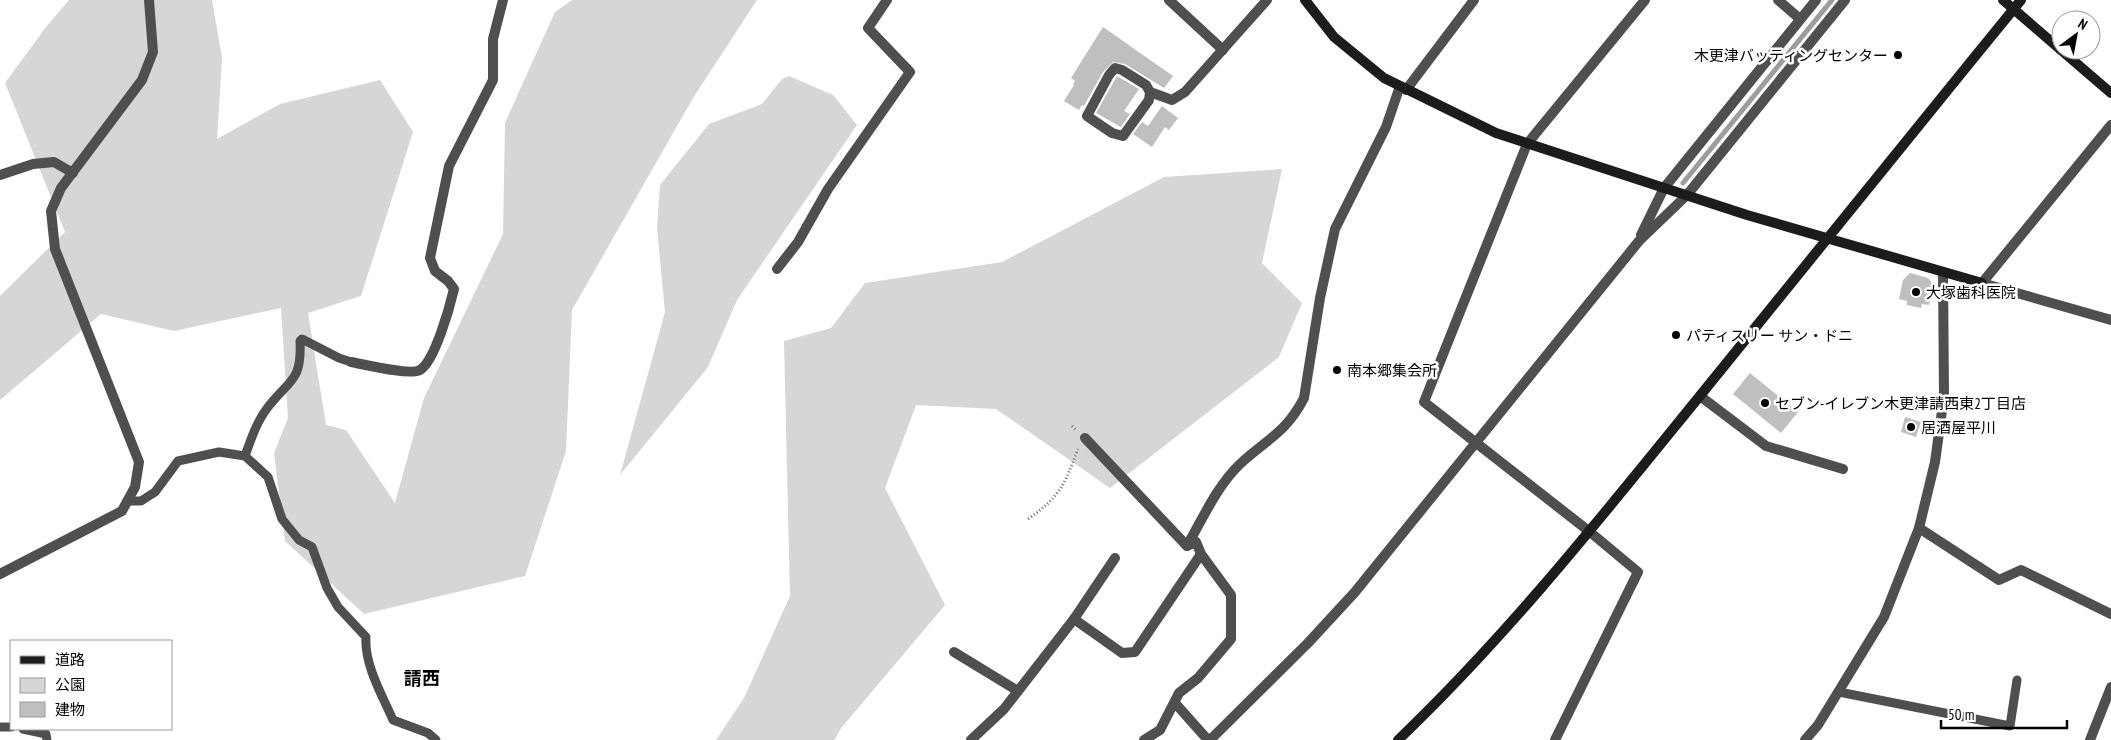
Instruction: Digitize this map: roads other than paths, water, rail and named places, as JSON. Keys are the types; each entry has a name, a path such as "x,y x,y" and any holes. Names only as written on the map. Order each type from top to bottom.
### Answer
{"street":[{"path":"0,574 122,511 135,487 139,462 55,249 51,211 62,188 142,80 152,52 149,0"},
{"path":"351,362 387,369 413,372 420,370 428,360 445,324 454,289 448,281 435,271 430,258 449,166 493,80 493,39 502,1 490,0"},
{"path":"777,269 798,242 828,189 910,72 868,28 887,0"},
{"path":"1169,0 1223,50"},
{"path":"1150,92 1149,100 1123,136 1112,133 1087,116 1109,75 1115,68 1122,70 1146,85 1150,92 1172,100 1185,92 1267,0"},
{"path":"1305,0 1334,37 1384,78 1496,133 1664,188 1828,238 2111,320"},
{"path":"1187,546 1217,493 1239,465 1282,430 1297,412 1304,398 1320,298 1335,229 1386,127 1403,88 1474,0"},
{"path":"1554,740 1638,572 1424,402 1527,144 1645,0"},
{"path":"1778,0 1800,20"},
{"path":"1639,241 1664,188 1816,0"},
{"path":"1175,703 1209,740 1308,643 1355,592 1639,241 1687,195 1845,0"},
{"path":"2003,0 2051,41"},
{"path":"1398,740 1435,705 1486,650 1590,532 2021,0"},
{"path":"2073,60 2111,92"},
{"path":"1982,283 2111,125"},
{"path":"0,175 33,164 54,162 73,173"},
{"path":"1805,740 1818,725 1884,617 1919,528 1936,462 1944,396 1943,272"},
{"path":"1700,396 1766,446 1843,469"},
{"path":"1085,438 1187,546"},
{"path":"1919,528 1999,580 2021,570 2111,614"},
{"path":"1144,740 1160,730 1179,693 1198,678 1231,639 1231,595 1201,554 1196,542 1187,546"},
{"path":"1074,618 1122,653 1135,652 1201,554"},
{"path":"971,740 1004,709 1074,618 1115,558"},
{"path":"954,652 1018,690"},
{"path":"2090,740 2111,687"}],"lane":[{"path":"245,456 260,418 292,382 299,368 300,341 302,339 351,362"},
{"path":"128,501 141,501 155,492 178,461 219,452 245,456 268,477 282,519 300,540 312,547 327,588 338,607 366,637 366,647 373,672 393,720 428,734 436,740"},
{"path":"1838,692 2010,726 2017,680"},
{"path":"28,730 46,734 46,740"}],"waterway":[{"path":"1683,183 1832,0"}],"place":[{"name":"木更津バッティングセンター","path":"1898,55"},
{"name":"大塚歯科医院","path":"1916,292"},
{"name":"パティスリー サン・ドニ","path":"1676,335"},
{"name":"南本郷集会所","path":"1337,370"},
{"name":"セブン-イレブン木更津請西東2丁目店","path":"1765,403"},
{"name":"居酒屋平川","path":"1911,427"}],"district":[{"name":"請西","path":"422,678"}]}
